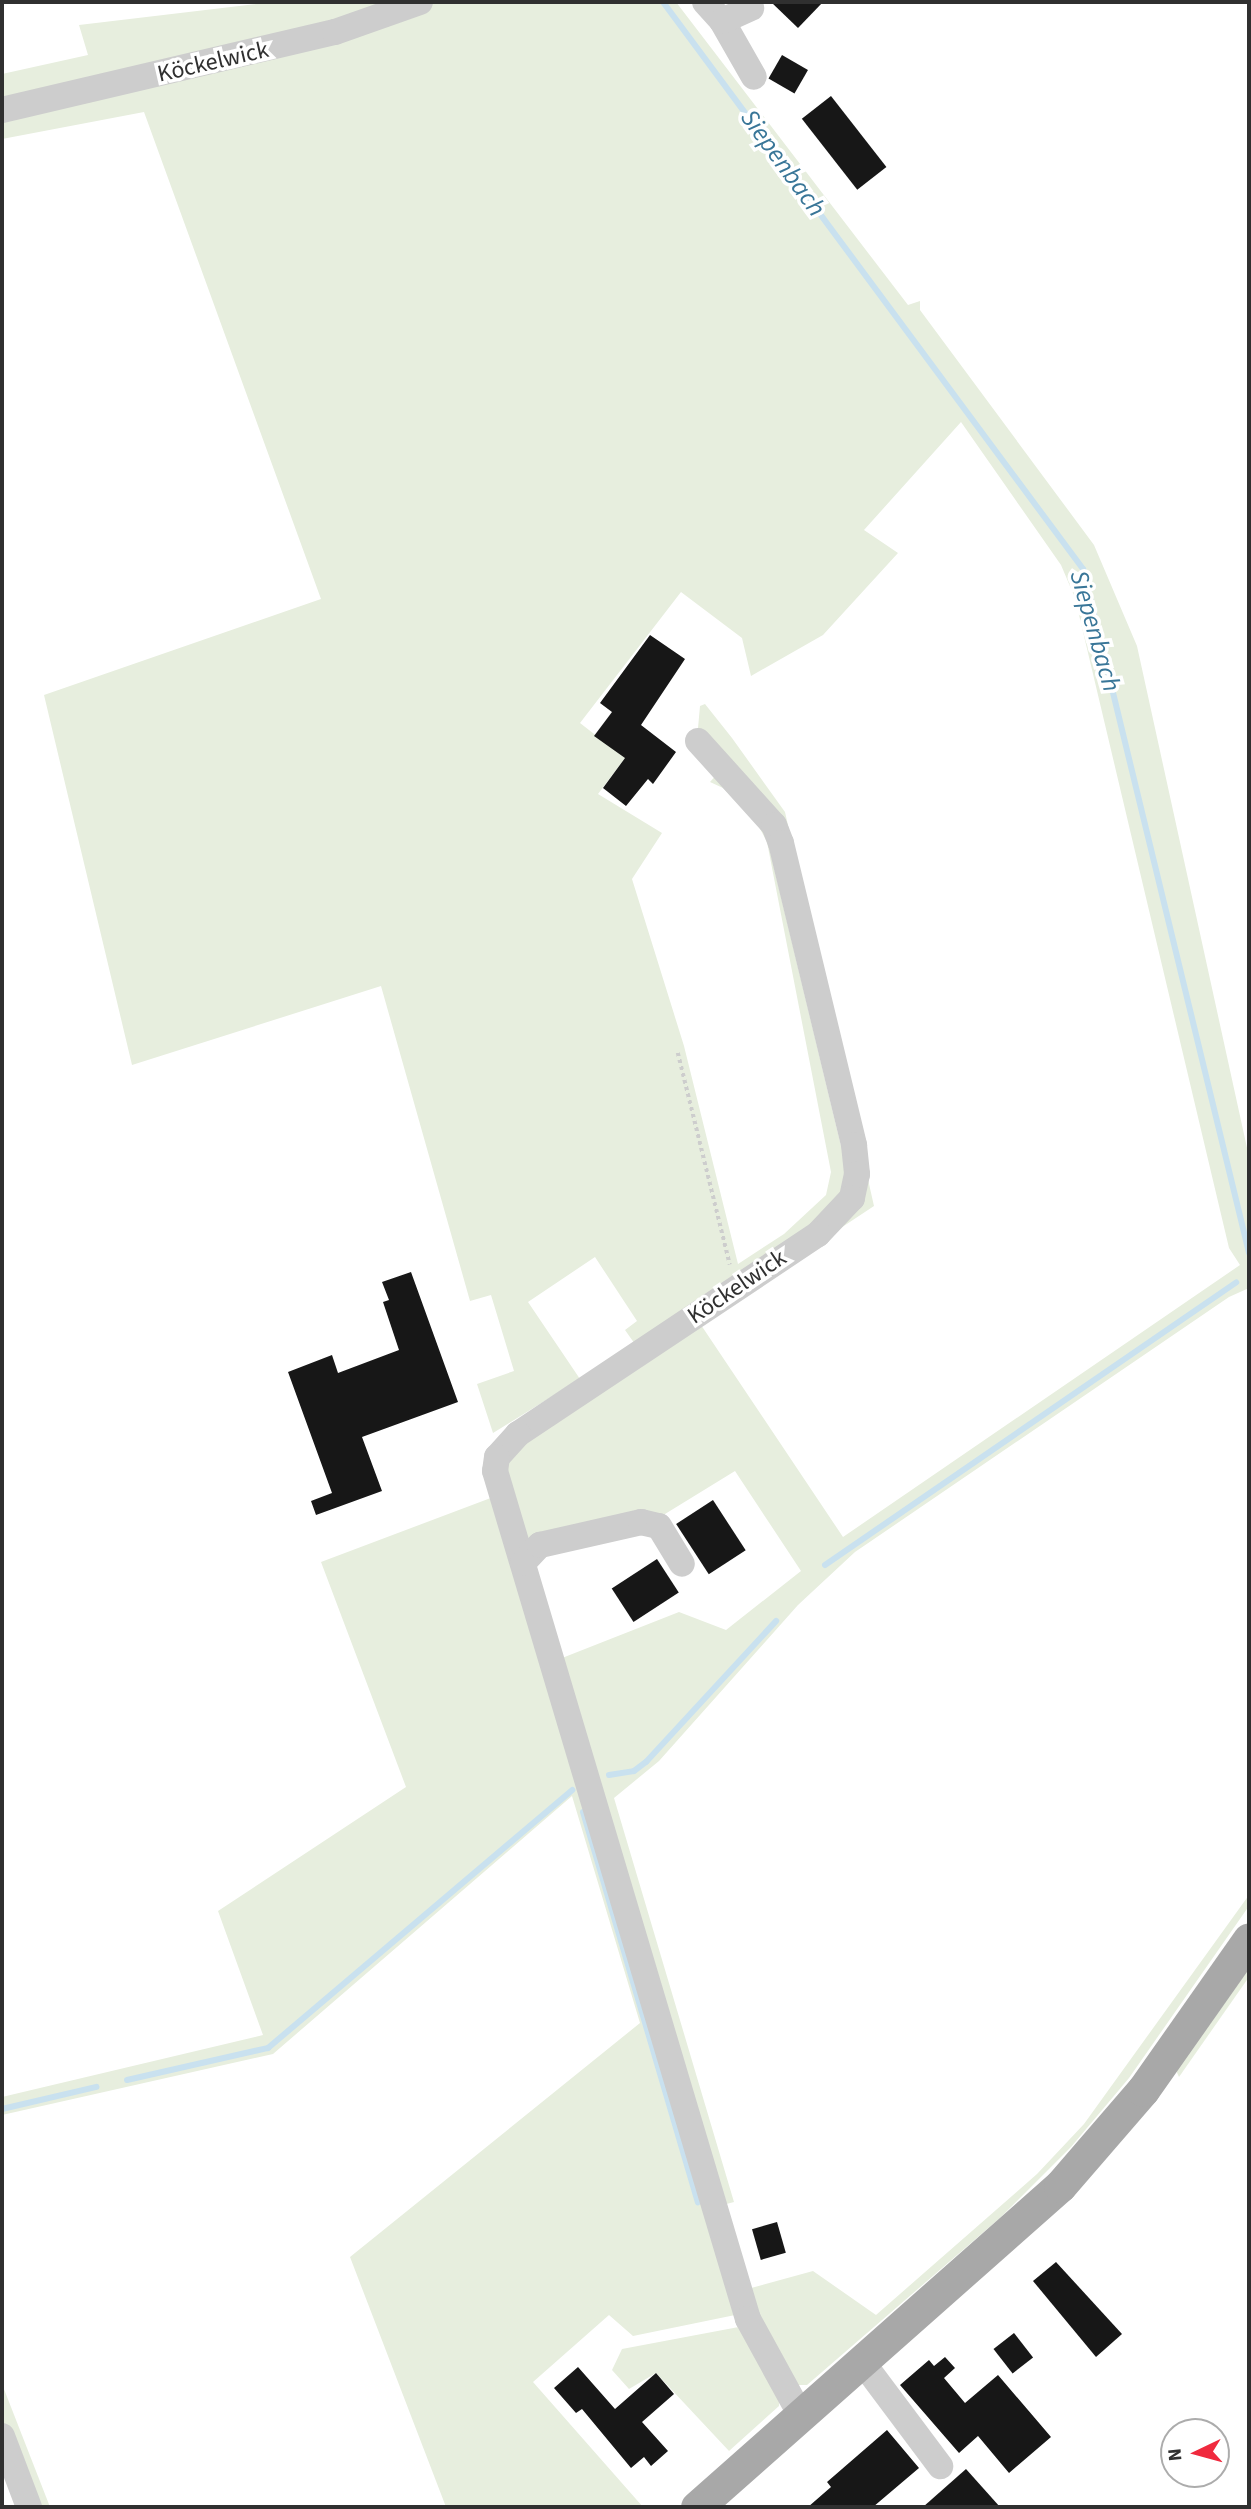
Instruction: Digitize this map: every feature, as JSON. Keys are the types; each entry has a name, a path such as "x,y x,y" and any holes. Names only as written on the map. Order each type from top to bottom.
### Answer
{"main road":[{"path":"697,2507 1012,2232 1105,2138 1249,1939"}],"street":[{"name":"Köckelwick","path":"2,110 335,32 420,2"},
{"path":"751,8 713,11 754,77"},
{"name":"Köckelwick","path":"698,741 774,825 781,843 851,1132 857,1174 852,1198 840,1215 506,1444 495,1471 748,2319 801,2416"},
{"path":"523,1563 540,1545 641,1522 659,1526 682,1563"},
{"path":"863,2364 940,2466"},
{"path":"2,2436 29,2507"}],"path":[{"path":"678,1053 739,1286"}],"green space":[{"path":"273,2 406,2 2,102 2,74 88,55 79,25"},
{"path":"436,2 676,2 908,305 920,301 920,310 1094,545 1137,646 1249,1157 1249,1288 1229,1297 855,1552 798,1605 659,1761 614,1798 734,2202 719,2206 740,2314 633,2336 609,2315 533,2382 643,2507 446,2507 350,2257 640,2023 572,1796 273,2054 2,2115 2,2097 263,2035 218,1911 406,1787 321,1562 496,1496 557,1660 679,1612 726,1630 801,1571 735,1471 665,1514 522,1548 504,1456 854,1199 785,832 703,737 698,728 700,706 705,704 785,812 874,1206 699,1322 843,1537 1240,1265 1229,1248 1075,598 1061,565 961,422 864,530 898,553 823,635 751,676 742,638 681,592 580,723 625,758 598,794 662,833 632,879 684,1046 738,1264 784,1234 826,1195 831,1172 767,842 758,825 723,788 710,782 719,772 763,822 848,1175 836,1210 637,1347 625,1330 637,1321 595,1257 528,1302 580,1379 493,1433 477,1384 514,1371 491,1295 470,1301 381,986 132,1065 44,695 321,599 144,112 2,139 2,115"},
{"path":"1249,1895 1249,1906 1129,2078 1071,2147 1001,2217 807,2385 798,2385 744,2290 813,2271 876,2315 1037,2174 1084,2124"},
{"path":"1249,1954 1249,1977 1179,2077 1173,2064"},
{"path":"744,2326 780,2394 779,2406 729,2451 656,2373 629,2389 612,2370 622,2349"},
{"path":"2,2384 50,2507 34,2507 2,2423"}],"building":[{"path":"771,2 823,2 798,28"},
{"path":"782,55 808,70 794,93 768,78"},
{"path":"831,96 886,167 857,190 802,119"},
{"path":"650,635 685,659 641,725 676,752 653,784 648,779 626,806 603,788 625,758 594,736 612,712 600,703"},
{"path":"411,1272 458,1402 362,1437 382,1491 316,1515 311,1501 332,1493 288,1372 332,1355 338,1373 399,1350 383,1302 389,1300 382,1282"},
{"path":"713,1500 746,1550 709,1574 676,1524"},
{"path":"657,1559 679,1593 633,1622 612,1588"},
{"path":"777,2222 786,2253 761,2260 752,2229"},
{"path":"1056,2262 1122,2334 1096,2357 1033,2281"},
{"path":"1014,2333 1033,2357 1013,2373 994,2349"},
{"path":"945,2357 955,2368 944,2378 965,2403 998,2375 1051,2437 1009,2473 978,2436 959,2453 900,2385 929,2360 934,2366"},
{"path":"578,2367 615,2409 656,2373 674,2394 642,2422 668,2451 651,2466 644,2457 631,2468 582,2409 576,2413 554,2388"},
{"path":"887,2430 919,2468 873,2507 808,2507 831,2487 827,2482"},
{"path":"966,2469 1000,2507 923,2507"}],"waterway":[{"name":"Siepenbach","path":"663,2 1083,569 1249,1253"},
{"path":"825,1565 1236,1282"},
{"path":"609,1775 634,1771 646,1762 776,1621"},
{"path":"127,2080 268,2048 572,1790"},
{"path":"583,1812 698,2202"},
{"path":"2,2109 96,2087"}]}
